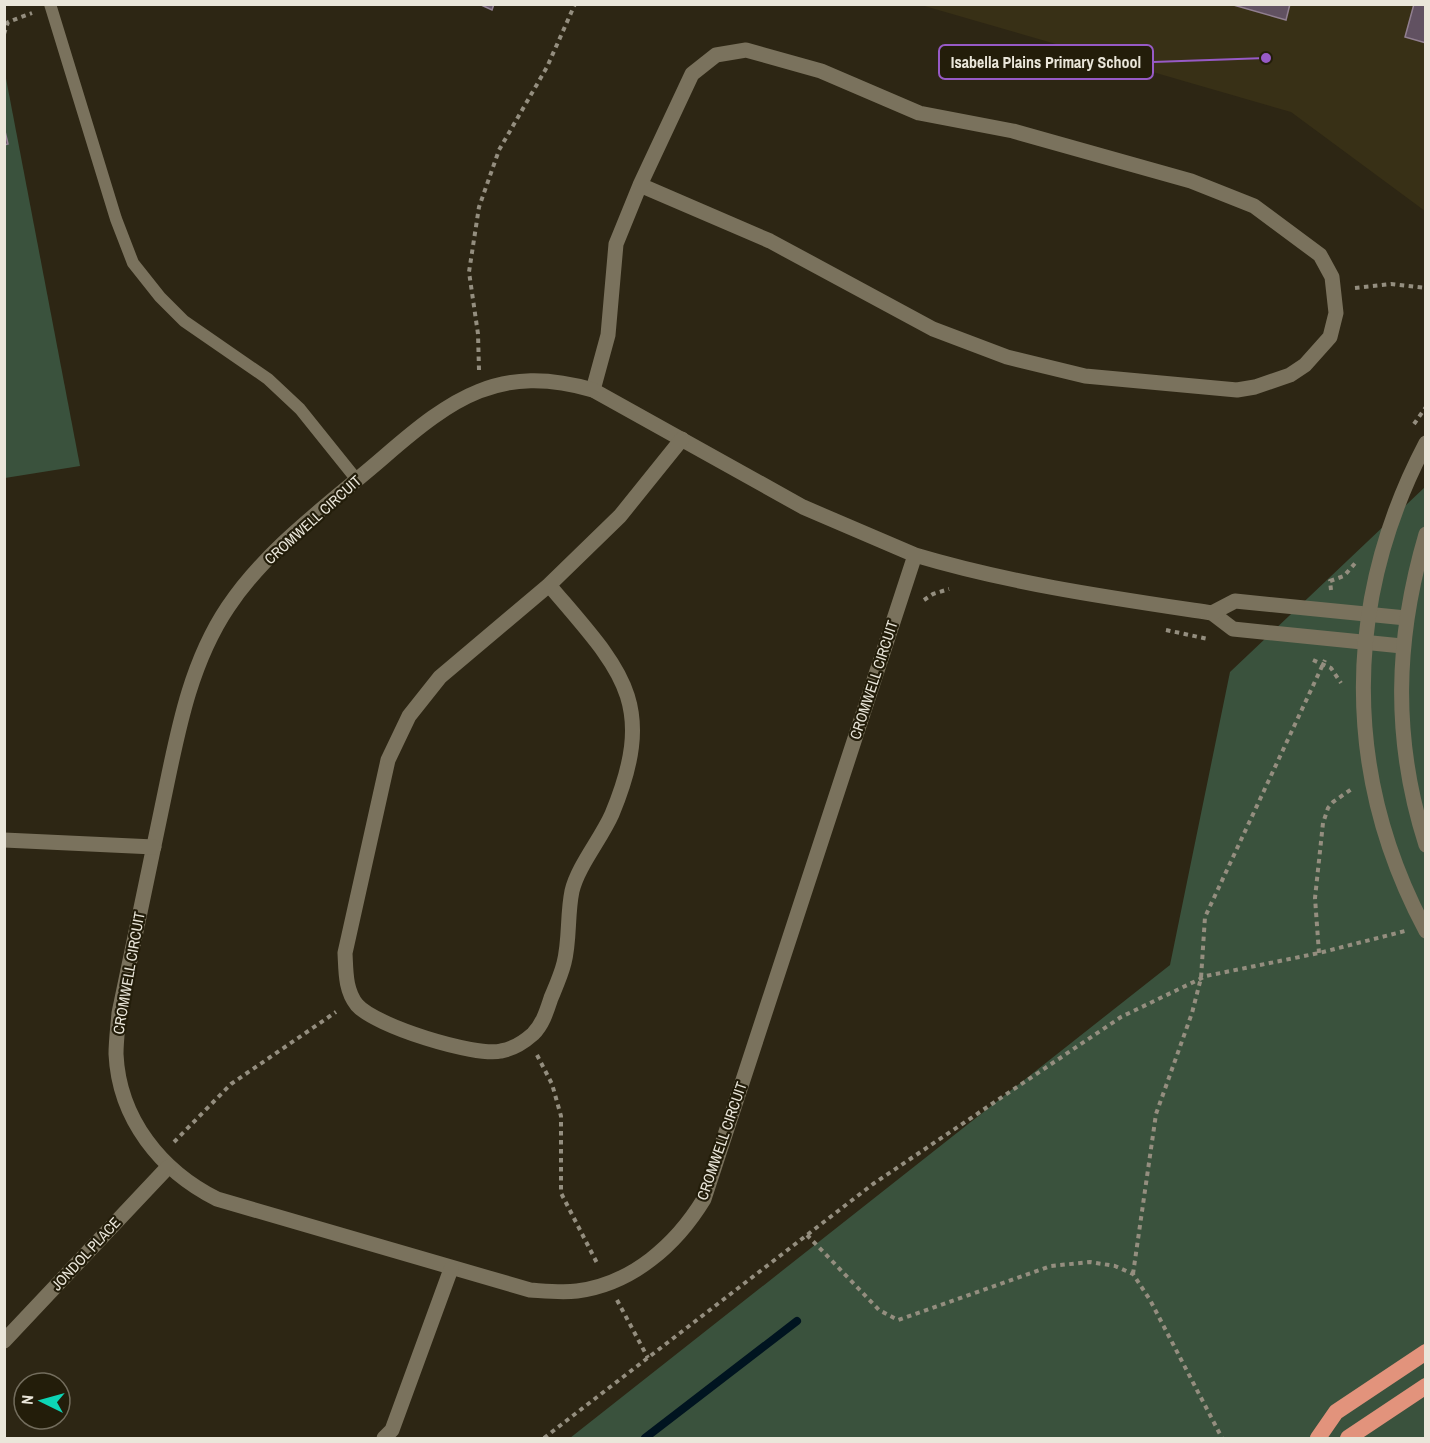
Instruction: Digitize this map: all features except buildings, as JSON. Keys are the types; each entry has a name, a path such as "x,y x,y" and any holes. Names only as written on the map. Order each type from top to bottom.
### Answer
{"highway":[{"path":"1318,1438 1336,1412 1425,1352"},
{"path":"1348,1438 1425,1386"}],"street":[{"path":"592,390 608,335 616,244 640,185 692,74 716,55 746,50 821,71 919,113 1013,131 1191,181 1234,196 1254,206 1320,255 1332,277 1336,313 1330,337 1305,364 1290,375 1255,387 1237,390 1085,376 1007,357 933,329 770,242 640,185"},
{"name":"CROMWELL CIRCUIT","path":"915,555 704,1199 692,1219 661,1253 622,1278 577,1291 530,1290 217,1199 199,1190 168,1167 154,1152 131,1116 124,1096 116,1055 119,1012 180,722 198,662 228,607 267,558 428,419 465,396 506,382 528,380 572,384 592,390 803,507 915,555 1040,586 1212,613 1233,629 1402,646"},
{"path":"549,585 611,658 621,676 633,715 632,755 611,815 572,890 564,963 545,1017 529,1037 519,1045 501,1051 482,1052 391,1027 372,1018 354,1000 347,985 345,953 388,760 409,716 440,677 549,585 620,516 682,439"},
{"path":"1420,926 1382,826 1370,775 1364,725 1364,642 1376,572 1390,520 1425,443"},
{"path":"1425,534 1412,580 1402,646 1401,729 1411,796 1425,845"},
{"path":"1212,613 1235,601 1406,618"},
{"path":"4,840 154,847"},
{"name":"JONDOL PLACE","path":"4,1341 168,1167"},
{"path":"384,1438 392,1430 452,1269"}],"lane":[{"path":"50,5 116,219 133,263 160,297 184,321 268,379 300,409 357,480"}],"path":[{"path":"479,374 478,334 469,272 479,207 499,150 547,67 575,4"},
{"path":"4,34 8,22 50,5"},
{"path":"1334,291 1390,284 1425,288"},
{"path":"923,601 945,589 955,589"},
{"path":"1155,628 1213,640"},
{"path":"1306,658 1325,665 1339,677 1342,685"},
{"path":"1133,1274 1156,1114 1192,1013 1201,978 1205,917 1325,665"},
{"path":"1319,953 1315,898 1323,824 1328,808 1333,802 1353,789 1352,778"},
{"path":"544,1438 873,1184 1121,1017 1201,978 1319,953 1420,926"},
{"path":"172,1144 231,1084 354,1000"},
{"path":"529,1037 552,1084 561,1116 561,1193 599,1267"},
{"path":"166,1136 177,1151"},
{"path":"807,1234 879,1310 898,1320 1051,1266 1097,1262 1133,1274 1150,1300 1222,1438"},
{"path":"592,1269 609,1261"},
{"path":"608,1282 648,1358"}],"shaded area":[{"path":"921,5 1425,5 1425,211 1291,112"}],"green space":[{"path":"4,68 80,466 5,478 4,478"},
{"path":"1425,487 1425,1438 570,1438 1170,965 1230,672"}],"waterway":[{"path":"645,1438 797,1321"}],"place":[{"name":"Isabella Plains Primary School","path":"1266,58"}]}
